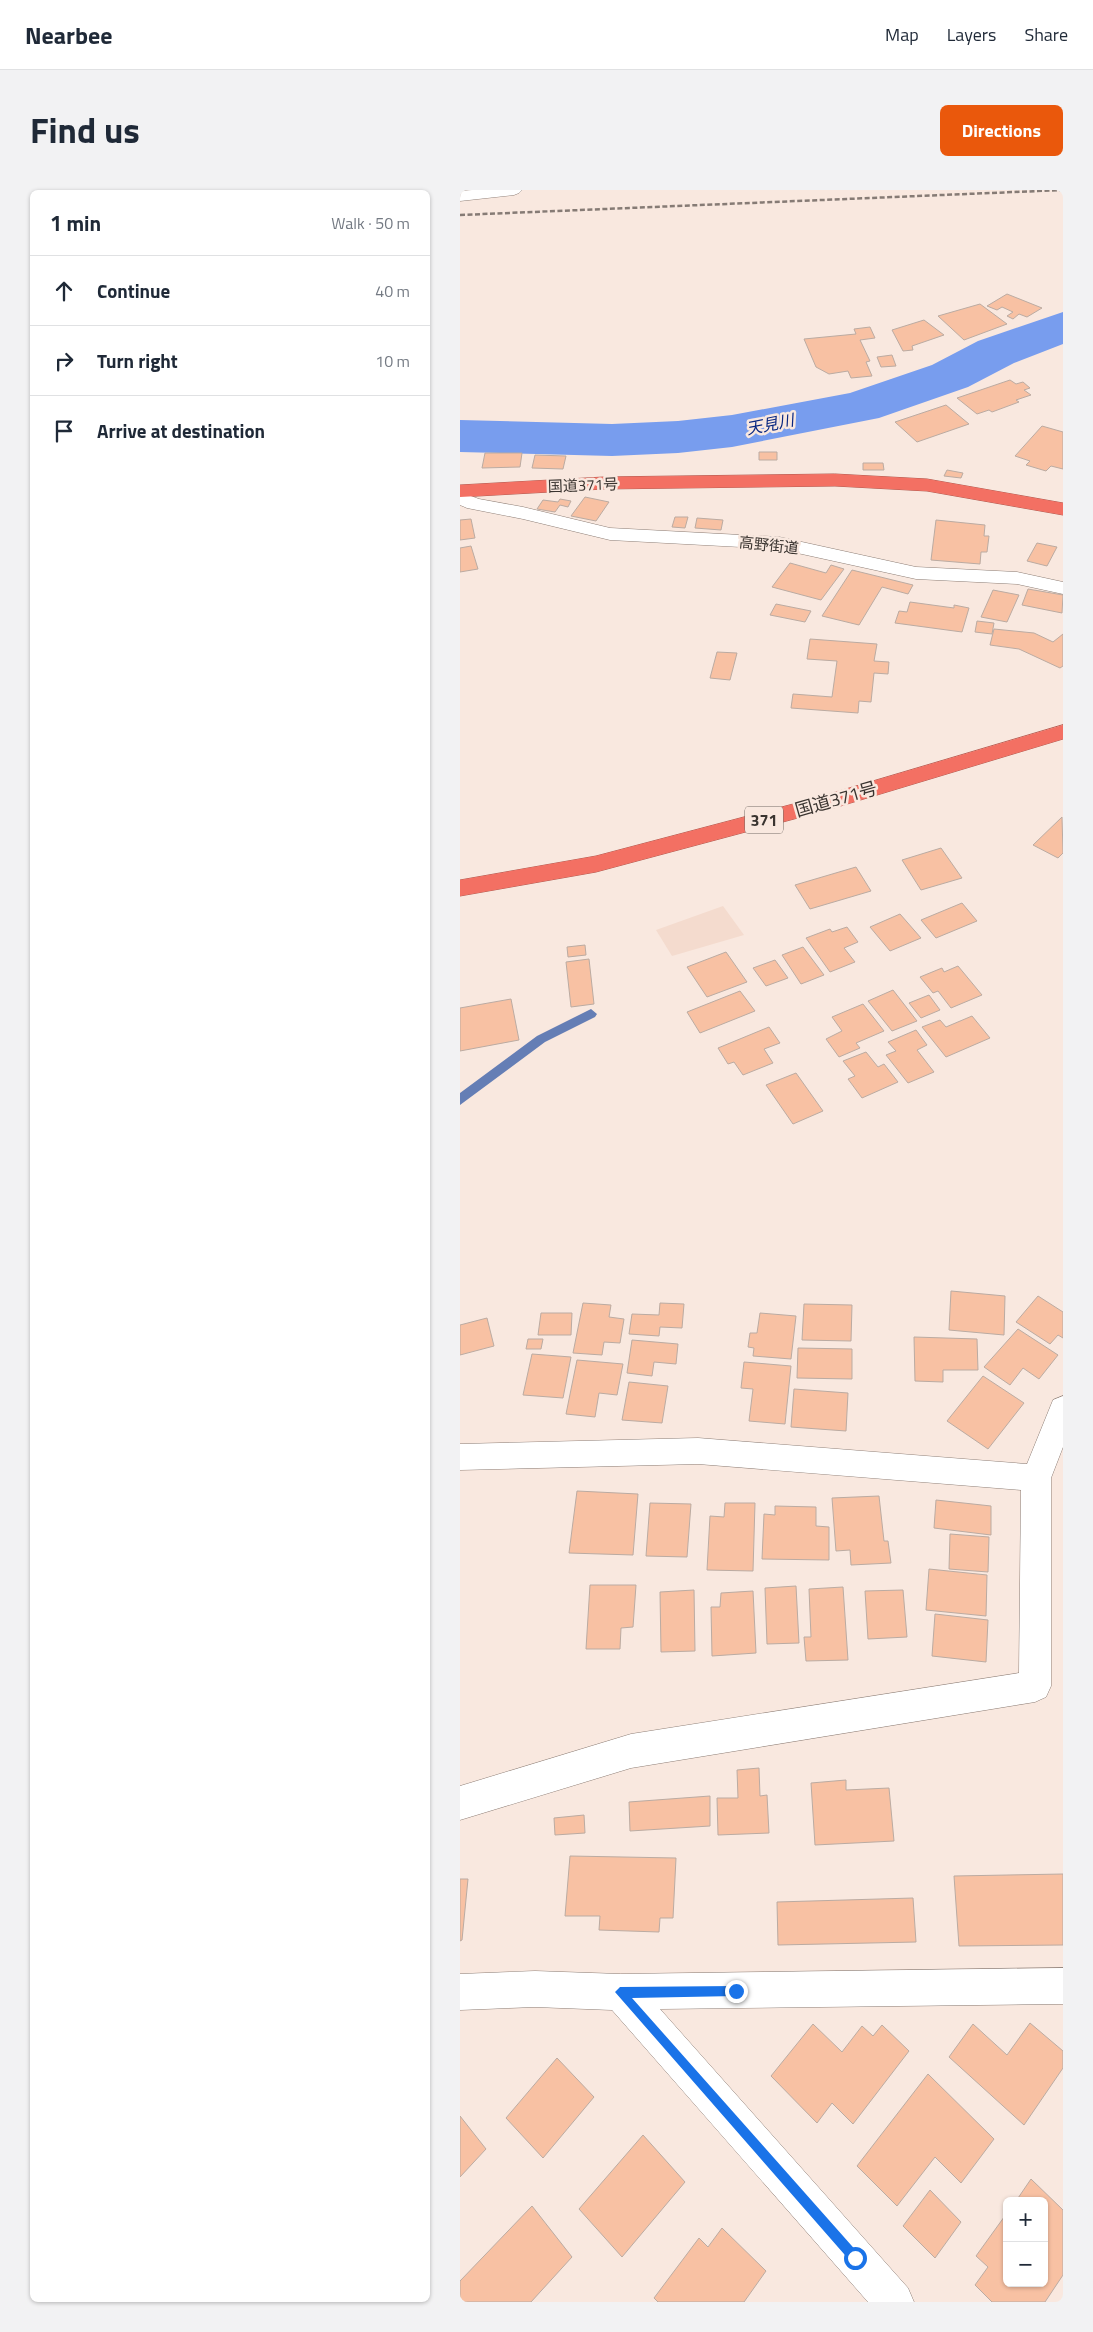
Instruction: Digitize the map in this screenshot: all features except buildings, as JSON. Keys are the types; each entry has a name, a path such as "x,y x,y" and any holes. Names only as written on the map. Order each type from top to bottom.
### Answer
{"highway":[{"name":"国道371号","path":"465,497 604,484 835,480 927,486 1063,509"},
{"name":"国道371号","path":"460,888 596,864 816,806 1063,732"}],"street":[{"path":"460,196 514,190"},
{"name":"高野街道","path":"465,497 610,534 778,543 916,573 1016,578 1063,588"},
{"path":"460,1803 631,1751 1035,1686 1036,1478 1063,1409"},
{"path":"460,1457 698,1451 1036,1478"},
{"path":"460,1992 535,1989 620,1992 1063,1986"},
{"path":"620,1992 894,2302"}],"shaded area":[{"path":"723,906 744,935 672,956 656,930"}],"waterway":[{"name":"天見川","path":"460,436 612,440 678,437 732,431 861,407 950,376 996,352 1063,327"},
{"path":"460,1100 541,1039 591,1014"}],"railway":[{"path":"460,215 1063,190"}],"route":[{"path":"736,1991 620,1992 855,2258"}]}
